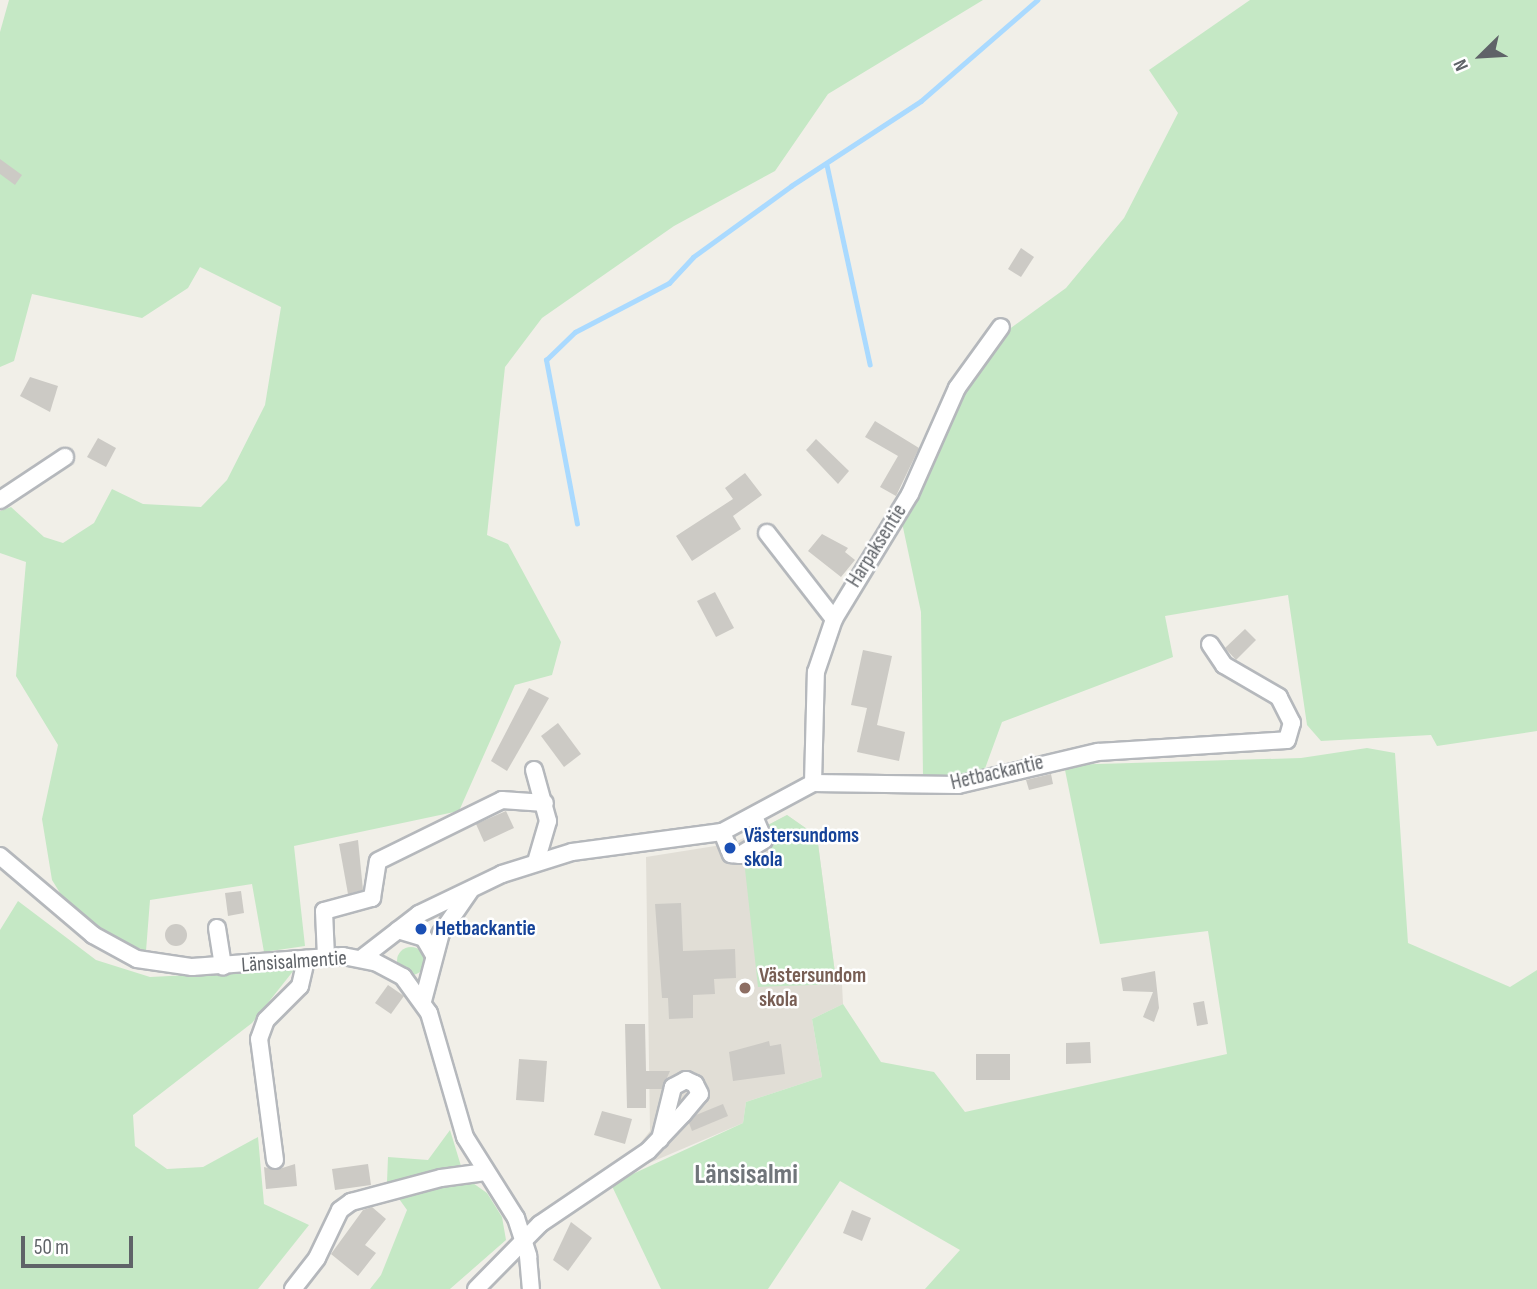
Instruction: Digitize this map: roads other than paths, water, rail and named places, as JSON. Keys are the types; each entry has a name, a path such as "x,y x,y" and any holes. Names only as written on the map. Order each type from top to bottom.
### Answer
{"street":[{"name":"Harpaksentie","path":"813,783 816,672 834,619 910,494 957,388 1001,327"},
{"path":"0,500 65,457"},
{"path":"767,533 834,619"},
{"name":"Hetbackantie","path":"813,783 958,785 1098,752 1287,740 1292,723 1284,703 1224,665 1210,644"},
{"path":"534,770 545,803 545,839 536,862"},
{"path":"362,958 398,930 474,887 536,862 722,832 755,819 813,783"},
{"path":"326,957 324,911 372,898 373,869 379,861 502,800 545,803"},
{"path":"722,832 731,853 740,855 764,839 755,819"},
{"name":"Länsisalmentie","path":"0,856 122,953 169,966 223,967 326,957 362,958 402,977 423,1001 457,1117 525,1243 531,1289"},
{"path":"423,1001 433,955 451,912 474,887"},
{"path":"217,928 223,967"},
{"path":"398,930 424,938 433,955"},
{"path":"275,1160 258,1039 266,1020 300,986 306,959"},
{"path":"476,1289 525,1243 540,1224 608,1182 660,1139"},
{"path":"293,1289 317,1258 340,1210 351,1202 429,1180 486,1172"}],"waterway":[{"path":"577,524 546,360 575,332 669,283 693,257 791,186 921,101 1037,0"},
{"path":"827,165 870,364"}],"place":[{"name":"Västersundoms skola","path":"730,848"},
{"name":"Hetbackantie","path":"421,929"},
{"name":"Västersundom skola","path":"745,988"}],"district":[{"name":"Länsisalmi","path":"746,1175"}]}
